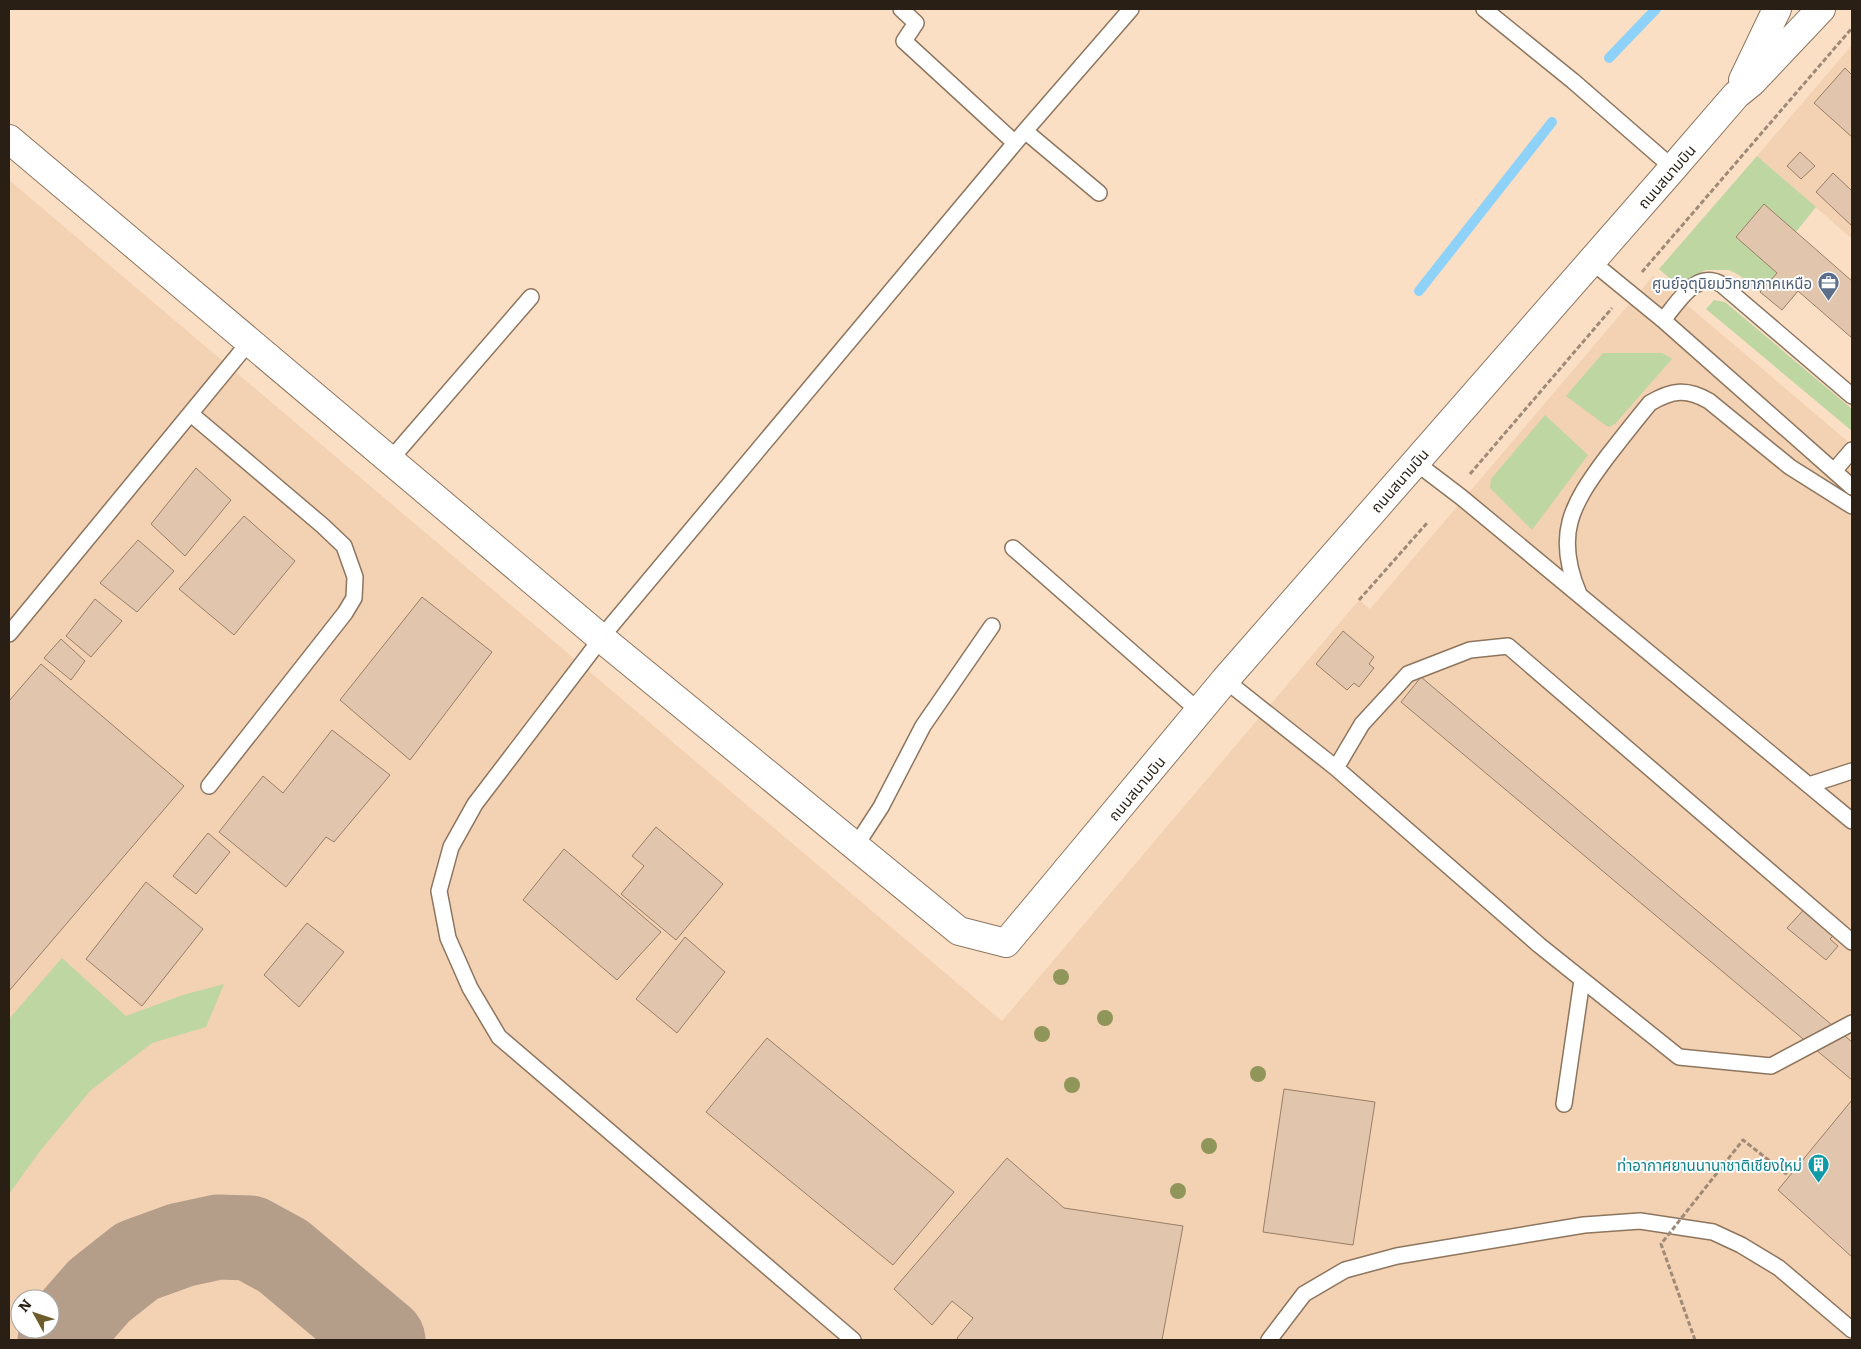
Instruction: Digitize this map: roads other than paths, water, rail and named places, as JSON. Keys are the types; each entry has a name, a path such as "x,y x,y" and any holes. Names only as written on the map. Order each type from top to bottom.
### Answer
{"street":[{"name":"ถนนสนามบิน","path":"1736,95 1777,9"},
{"name":"ถนนสนามบิน","path":"856,847 959,931 1006,942 1225,680 1415,462 1736,95 1752,82 1821,9"},
{"path":"9,139 601,638 856,847"}],"lane":[{"path":"901,9 916,23 904,41 1020,137 1099,193"},
{"path":"853,1340 499,1037 470,988 448,938 439,892 451,847 475,804 601,638 1020,137 1131,9"},
{"path":"1484,9 1573,81 1673,168"},
{"path":"1591,261 1663,320 1852,487"},
{"path":"1663,320 1692,286 1699,281 1714,280 1852,396"},
{"path":"390,460 531,297"},
{"path":"9,634 250,342"},
{"path":"1580,595 1571,574 1567,557 1567,534 1572,513 1581,493 1594,475 1650,403 1662,396 1676,392 1688,393 1709,401 1790,467 1852,506"},
{"path":"191,414 344,546 355,577 354,598 345,613 209,786"},
{"path":"1834,471 1852,450"},
{"path":"1415,462 1580,595 1852,821"},
{"path":"1013,548 1200,712"},
{"path":"856,847 880,807 923,726 992,626"},
{"path":"1336,768 1362,724 1408,674 1470,650 1508,646 1852,942"},
{"path":"1225,680 1336,768 1538,945 1679,1057 1771,1066 1852,1023"},
{"path":"1809,785 1852,771"},
{"path":"1564,1104 1582,980"},
{"path":"1269,1340 1304,1294 1345,1270 1397,1256 1584,1225 1640,1221 1713,1232 1741,1245 1779,1268 1852,1330"}],"waterway":[{"path":"1609,58 1656,9"},
{"path":"1419,291 1552,122"}],"place":[{"name":"ศูนย์อุตุนิยมวิทยาภาคเหนือ","path":"1828,301"},
{"name":"ท่าอากาศยานนานาชาติเชียงใหม่","path":"1818,1183"}]}
